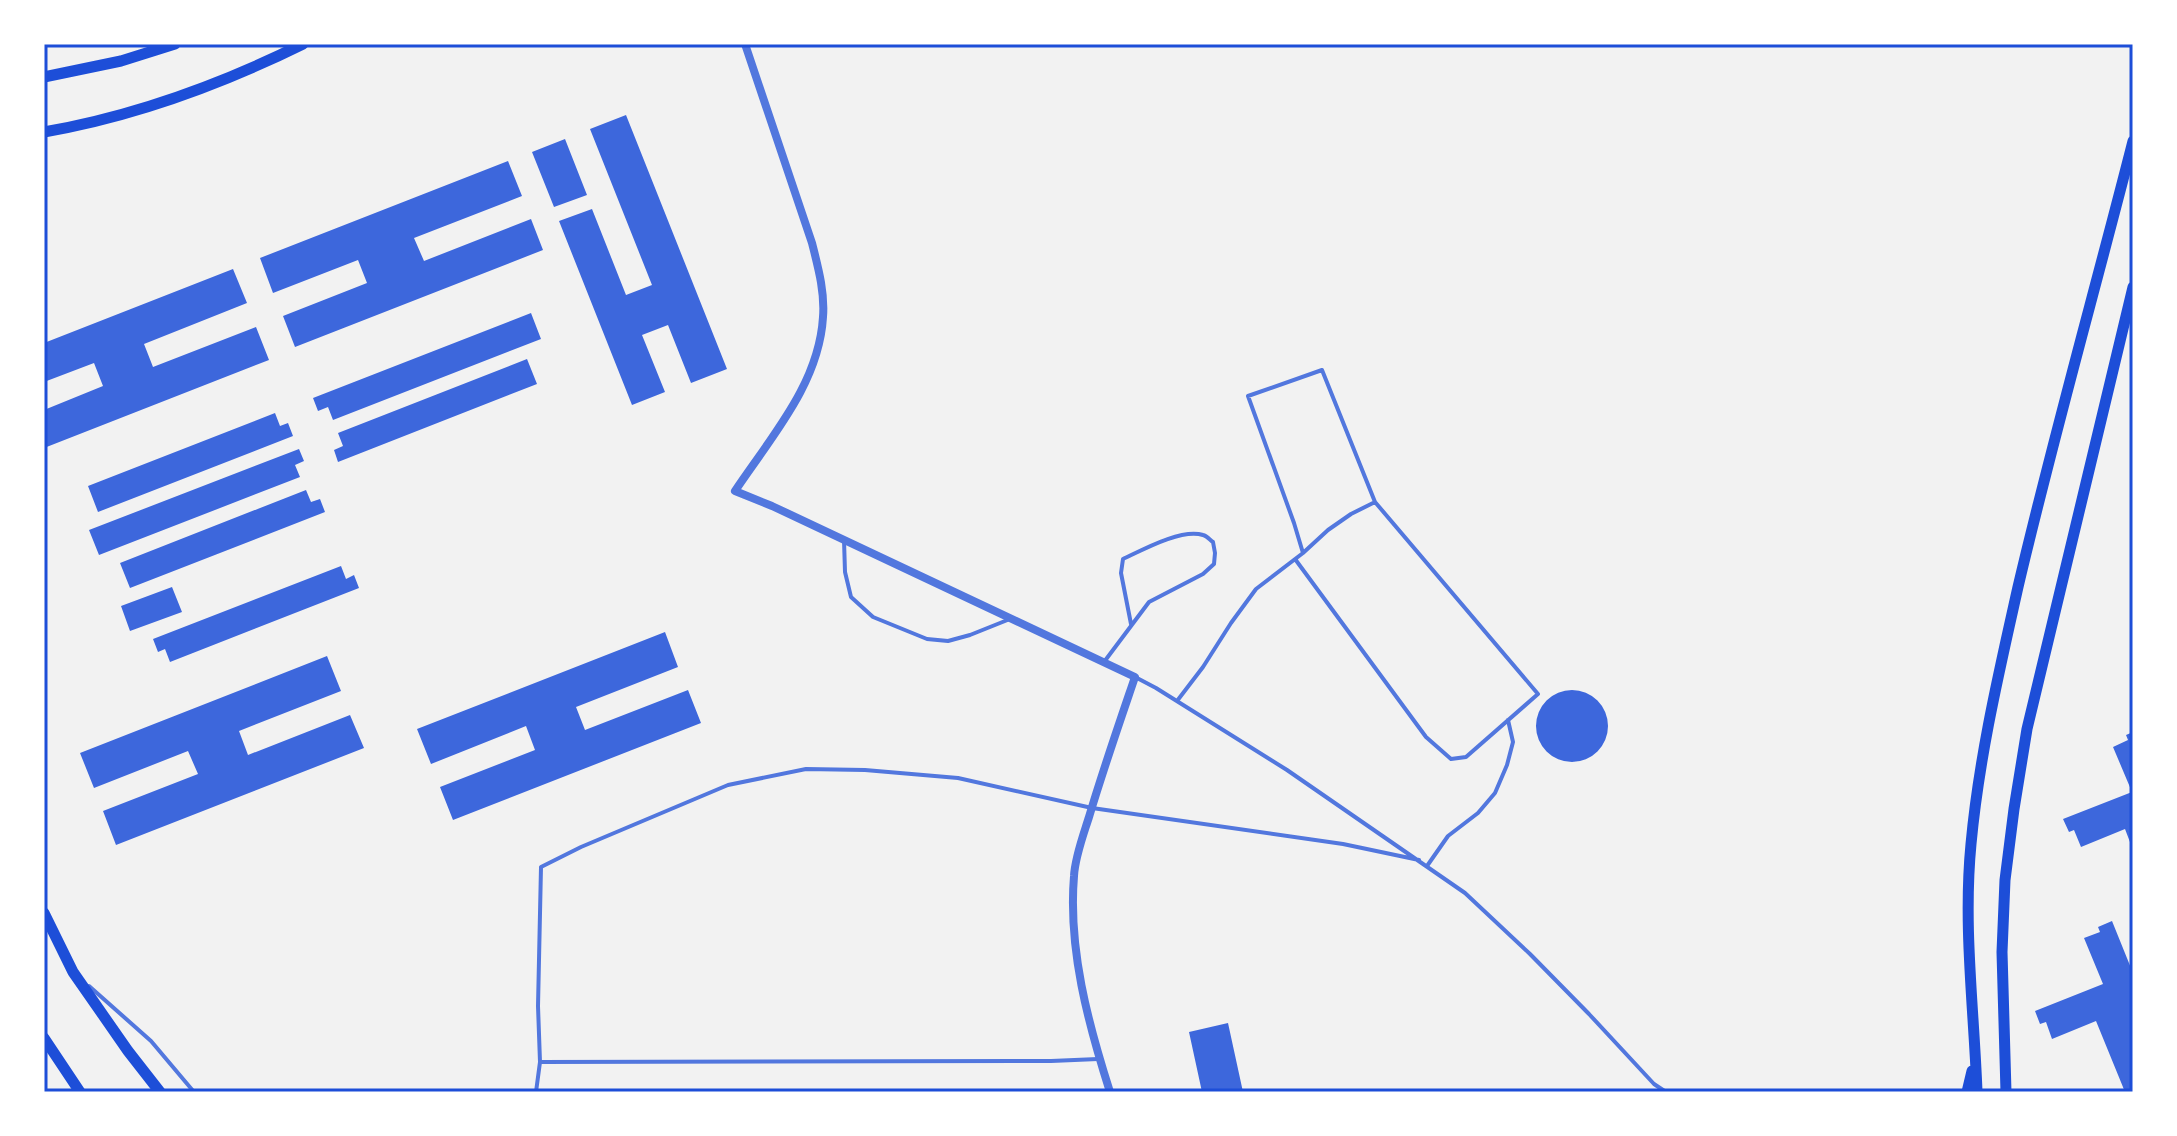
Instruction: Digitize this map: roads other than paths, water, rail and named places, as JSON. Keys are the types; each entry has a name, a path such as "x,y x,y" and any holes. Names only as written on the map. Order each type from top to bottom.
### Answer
{"main road":[{"path":"44,77 121,61 175,44"},
{"path":"44,132 145,110 252,69 303,44"},
{"path":"1977,1092 1968,906 1970,845 1979,774 1994,690 2040,493 2133,141"},
{"path":"2006,1092 2002,952 2005,880 2016,796 2027,729 2133,287"},
{"path":"44,913 73,972 160,1092"},
{"path":"44,1038 80,1092"},
{"path":"1967,1092 1976,1055"}],"street":[{"path":"745,44 812,243 820,275 823,315 819,350 806,383 784,421 735,491 1135,677 1074,872 1072,912 1077,962 1110,1092"}],"lane":[{"path":"1295,559 1426,737 1451,759 1466,757 1538,694 1375,502 1322,370 1248,396 1303,553"},
{"path":"1177,702 1256,589 1328,530 1375,502"},
{"path":"1104,662 1149,602 1203,574 1214,564 1213,542 1202,535 1187,534 1154,544 1123,559 1121,573 1131,624"},
{"path":"844,540 845,572 851,597 873,617 927,639 948,641 1010,619"},
{"path":"1135,677 1287,770 1465,893 1530,954 1654,1084 1666,1092"},
{"path":"1427,866 1448,836 1478,813 1495,793 1513,742 1508,720"},
{"path":"536,1092 540,1062 541,867 728,785 806,769 865,770 958,778 1092,808 1343,844 1419,860"},
{"path":"73,972 151,1041 194,1092"},
{"path":"540,1062 1100,1059"}]}
